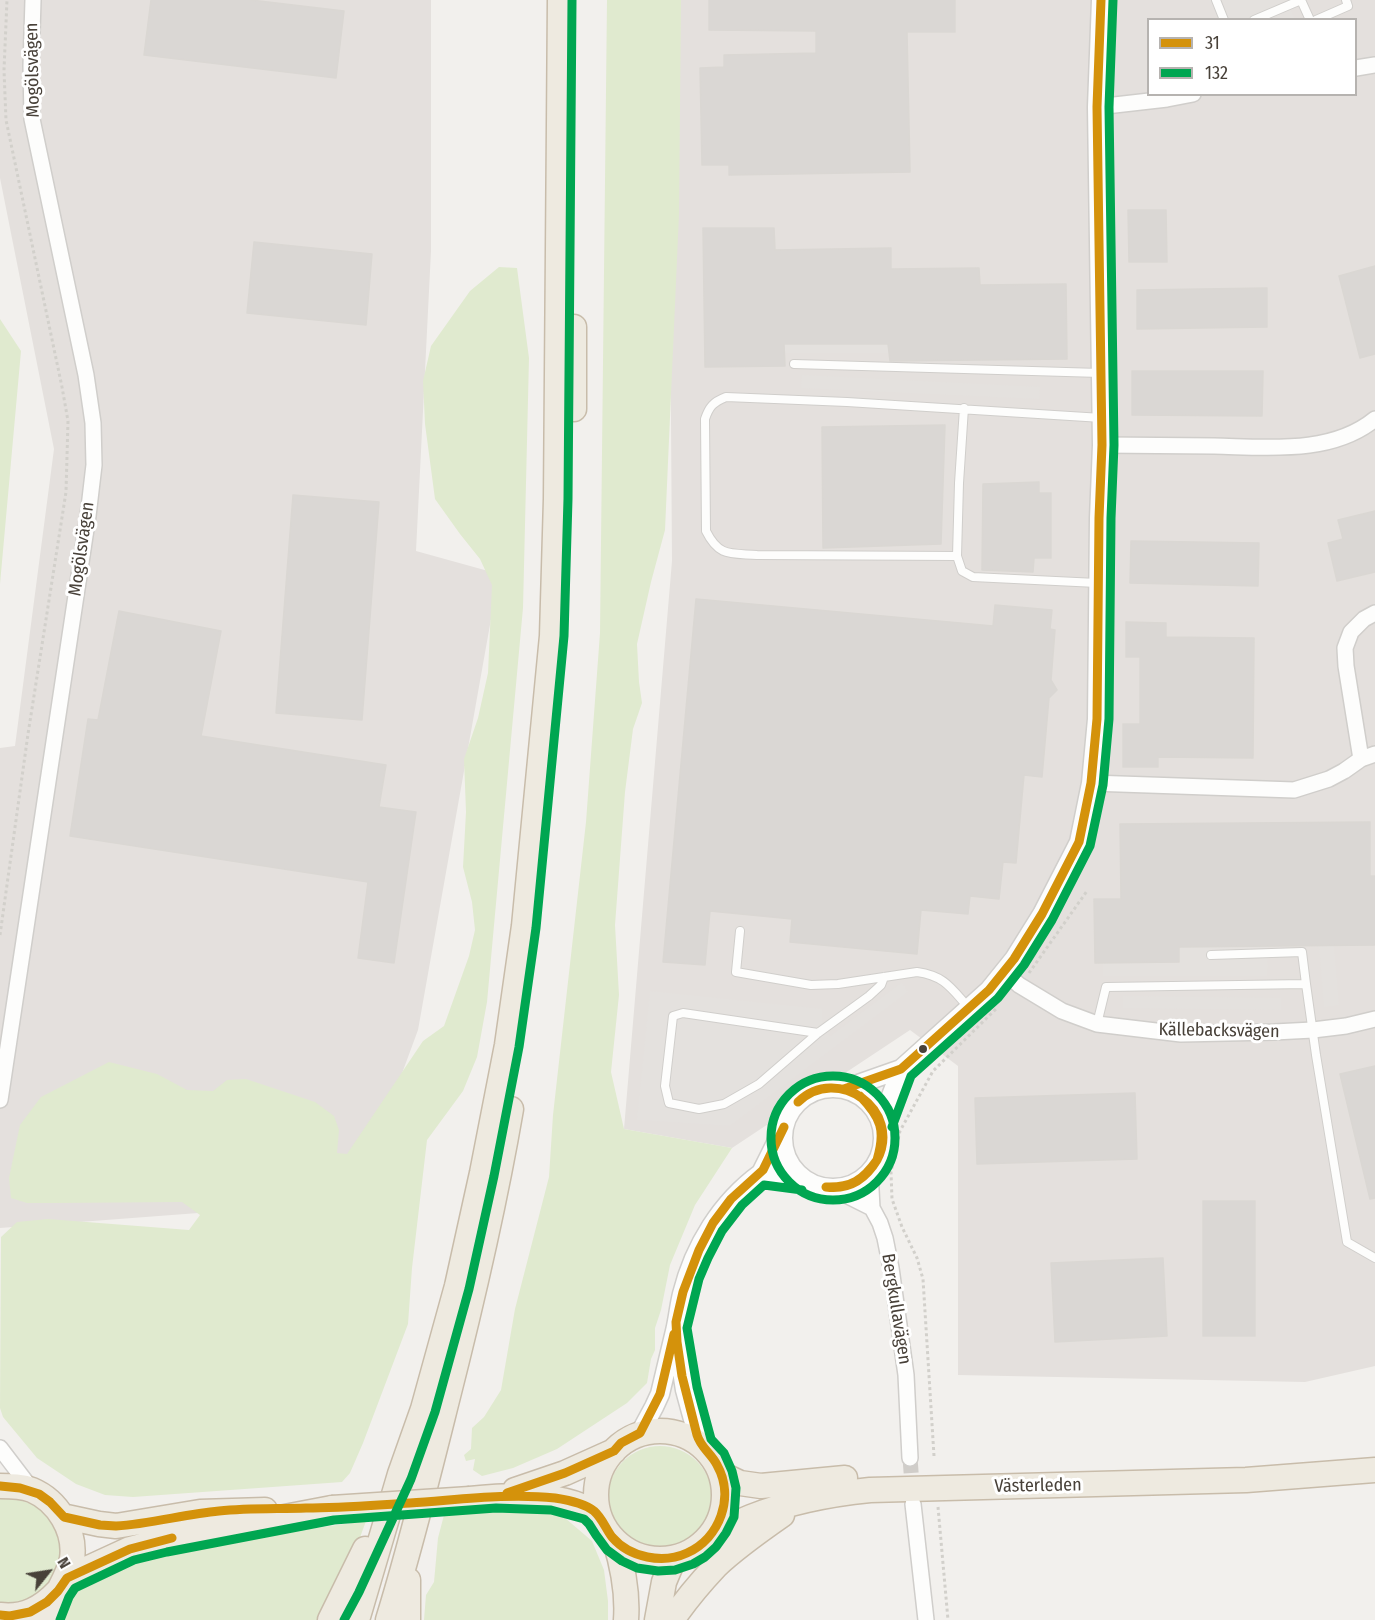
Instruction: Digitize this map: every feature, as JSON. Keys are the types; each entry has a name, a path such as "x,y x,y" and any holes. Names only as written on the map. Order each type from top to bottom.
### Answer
{"highway":[{"path":"357,1620 400,1474 423,1409 457,1286 507,1045 526,903 552,624 556,499 560,0"},
{"path":"388,1620 408,1557 470,1306 502,1164 523,1044 540,925 566,646 573,500 572,135 575,0"},
{"path":"662,1431 680,1434 700,1445 713,1458 721,1474 724,1488 722,1514 708,1538 693,1550 674,1558 658,1559 642,1557 628,1551 615,1541 599,1516 596,1489 599,1476 621,1443 640,1432 662,1431"},
{"path":"495,1496 546,1481 614,1451"},
{"name":"Västerleden","path":"721,1474 740,1483 761,1486 873,1477 1244,1468 1375,1458"},
{"name":"Västerleden","path":"708,1538 749,1518 784,1505 832,1494 870,1490 1246,1480 1375,1470"},
{"path":"330,1620 348,1587 400,1474"},
{"path":"0,1486 15,1486 32,1490 49,1501 62,1516 71,1536 72,1557 63,1585 47,1620"},
{"path":"62,1516 116,1526 216,1511 332,1508 495,1496 552,1498 568,1501 590,1508 599,1516"},
{"path":"672,1620 688,1597 716,1566 759,1530 804,1500"},
{"path":"0,1615 10,1616 30,1612 47,1602 63,1585 130,1549 332,1508"},
{"path":"615,1541 626,1585 626,1620"},
{"path":"408,1557 408,1620"},
{"path":"657,1620 664,1582 674,1558"}],"street":[{"name":"Mogölsvägen","path":"0,1100 5,1028 88,516 94,465 93,423 86,375 32,119 33,0"},
{"path":"844,1089 901,1069 970,1009 1004,972 1042,914 1078,842 1091,783 1097,719 1102,418 1096,107 1101,0"},
{"path":"1357,68 1375,66"},
{"path":"1096,107 1183,96"},
{"path":"1102,445 1293,447 1336,440 1368,425 1375,419"},
{"path":"1091,783 1294,790 1329,779 1344,771 1368,756 1345,648 1351,632 1364,619 1375,613"},
{"name":"Källebacksvägen","path":"1004,972 1019,985 1062,1011 1098,1024 1181,1034 1313,1030 1346,1026 1375,1019"},
{"path":"881,1123 901,1069"},
{"path":"640,1432 660,1394 688,1275 712,1225 733,1197 761,1173 796,1104 810,1093 826,1088 852,1091 867,1101 878,1115 882,1131 882,1148 870,1171 853,1184 832,1188"},
{"path":"784,1127 783,1141 786,1155 803,1178 813,1184 832,1188 872,1208 870,1171"},
{"path":"761,1173 803,1178"},
{"name":"Bergkullavägen","path":"872,1208 885,1238 891,1268 906,1375 910,1458"},
{"path":"675,1328 685,1390 700,1445"},
{"path":"0,1448 32,1490"},
{"path":"914,1504 926,1620"}],"lane":[{"path":"1216,0 1223,18"},
{"path":"1259,18 1301,0 1309,18"},
{"path":"1321,18 1348,6 1346,0"},
{"path":"794,364 1101,374"},
{"path":"957,556 757,555 730,553 718,549 706,531 705,419 709,407 715,401 726,397 964,408 1102,418"},
{"path":"964,408 957,556 962,571 973,576 1099,584"},
{"path":"740,932 736,972 811,985 838,984 917,972 930,974 941,978 970,1009"},
{"path":"1211,955 1302,952 1316,1055 1347,1242 1375,1258"},
{"path":"818,1033 683,1013 673,1016 665,1086 669,1103 699,1109 724,1104 759,1084 818,1033 869,996 881,985 884,977"},
{"path":"1098,1024 1106,987 1306,984"}],"path":[{"path":"0,935 28,734 66,492 68,451 68,421 62,387 6,120 4,70 7,0"},
{"path":"934,1456 923,1280 917,1258 902,1227 892,1198 891,1172 900,1131 933,1071 1019,985 1087,891"},
{"path":"938,1505 948,1620"}],"shaded area":[{"path":"0,0 431,0 431,251 416,551 499,574 418,1030 387,1114 328,1175 238,1210 0,1228 0,748 15,746 54,449 0,178"},
{"path":"668,0 1375,0 1375,1366 1305,1382 958,1375 958,1066 910,1030 732,1148 624,1129 672,561"},
{"path":"1209,0 1287,0 1295,18 1218,18"},
{"path":"784,344 889,344 889,353 784,353"},
{"path":"802,375 1040,387 1039,399 801,388"},
{"path":"1334,945 1339,1005 1324,1007 1319,946"},
{"path":"1268,946 1267,976 1103,976 1103,963 1179,962 1179,947"},
{"path":"902,982 908,992 730,1126 637,1120 650,991 822,1009 822,1022 830,1036"},
{"path":"1123,996 1281,998 1281,1010 1123,1008"}],"green space":[{"path":"607,0 681,0 679,214 665,530 637,644 642,703 633,729 625,792 615,925 619,995 611,1072 624,1129 732,1148 695,1205 670,1265 655,1328 655,1350 647,1383 627,1403 557,1449 513,1468 482,1476 473,1470 475,1459 466,1461 464,1455 471,1449 472,1428 484,1417 501,1390 515,1309 549,1177 553,1115 586,822 600,633"},
{"path":"499,267 517,268 529,358 523,608 487,1002 477,1057 463,1091 427,1140 408,1324 363,1443 350,1473 342,1482 133,1497 105,1495 76,1484 37,1458 3,1417 0,1408 1,1237 17,1222 48,1219 189,1230 200,1215 182,1202 27,1203 11,1198 9,1178 20,1125 41,1097 109,1062 157,1074 187,1090 213,1091 227,1080 246,1079 315,1102 334,1116 339,1130 337,1153 347,1154 423,1041 444,1026 469,956 475,930 472,902 463,867 466,812 464,759 478,718 488,673 492,585 480,559 435,499 425,424 423,381 431,346 470,291"},
{"path":"0,319 21,351 0,584"},
{"path":"660,1446 680,1450 697,1461 708,1478 712,1498 708,1518 697,1535 680,1546 660,1550 640,1546 623,1535 612,1518 608,1498 612,1478 623,1461 640,1450"},
{"path":"0,1498 13,1498 35,1505 52,1519 62,1540 59,1574 36,1599 0,1606"},
{"path":"522,1507 543,1508 558,1512 592,1541 604,1570 608,1620 424,1620 426,1595 434,1582 438,1538 444,1515"},
{"path":"366,1521 348,1570 321,1620 59,1620 63,1607 95,1572 164,1549"}],"building":[{"path":"151,0 251,0 344,11 336,78 144,55"},
{"path":"709,0 955,0 955,32 907,32 910,172 729,175 729,165 702,165 700,68 724,67 724,55 816,53 816,31 709,30"},
{"path":"1128,210 1166,210 1167,262 1129,262"},
{"path":"703,228 774,228 775,250 891,248 891,269 979,268 980,285 1066,284 1067,359 890,361 888,344 784,344 785,366 705,367"},
{"path":"254,242 372,254 366,325 247,313"},
{"path":"1375,266 1375,354 1360,358 1339,276"},
{"path":"1267,288 1267,327 1137,329 1137,290"},
{"path":"1132,371 1263,371 1262,416 1132,415"},
{"path":"945,425 941,544 823,548 822,427"},
{"path":"1039,482 1039,493 1051,493 1051,558 1034,558 1033,572 982,570 983,484"},
{"path":"293,495 379,502 362,720 276,713"},
{"path":"1375,511 1375,572 1337,581 1328,543 1343,539 1338,520"},
{"path":"1131,541 1259,543 1258,586 1130,583"},
{"path":"696,599 993,626 995,605 1052,610 1050,629 1055,630 1051,680 1057,690 1049,698 1042,777 1024,775 1016,863 1003,862 999,899 970,896 968,914 921,910 917,954 790,942 792,919 710,911 705,965 663,962"},
{"path":"119,611 221,631 201,736 386,765 379,807 416,812 394,963 358,958 368,882 70,836 88,719 98,720"},
{"path":"1126,622 1166,623 1166,637 1254,638 1253,758 1158,757 1158,767 1123,767 1123,724 1140,724 1140,657 1126,657"},
{"path":"1370,822 1370,876 1375,876 1375,945 1179,947 1179,962 1095,963 1094,899 1121,899 1120,824"},
{"path":"1375,1066 1375,1198 1370,1199 1340,1074"},
{"path":"1135,1093 1137,1159 977,1164 975,1098"},
{"path":"1203,1201 1255,1201 1255,1336 1203,1336"},
{"path":"1163,1258 1167,1336 1055,1342 1051,1263"}],"tunnel":[{"path":"910,1458 913,1497"}],"transit line":[{"name":"132","path":"344,1620 411,1479 435,1412 469,1289 494,1176 519,1047 536,928 564,636 568,499 572,0"},
{"name":"31","path":"844,1089 901,1069 989,990 1014,959 1042,914 1079,842 1091,783 1097,719 1102,445 1097,107 1101,0"},
{"name":"132","path":"892,1127 911,1076 998,998 1024,965 1052,920 1090,846 1103,785 1109,719 1114,445 1109,107 1113,0"},
{"name":"132","path":"833,1076 857,1081 877,1094 890,1114 895,1138 890,1162 877,1182 857,1195 833,1200 809,1195 789,1182 776,1162 771,1138 776,1114 789,1094 809,1081 833,1076"},
{"name":"31","path":"798,1102 814,1092 830,1088 847,1090 862,1098 874,1110 881,1124 883,1142 877,1160"},
{"name":"31","path":"860,1096 873,1111 880,1125 881,1140 877,1160"},
{"name":"31","path":"0,1486 20,1488 39,1494 64,1517 116,1526 230,1510 345,1507 501,1497 555,1498 576,1502 590,1508 619,1544 637,1554 668,1558 687,1553 699,1546 716,1527 724,1503 725,1490 717,1465 697,1435 682,1376 676,1322 683,1292 699,1250 713,1223 731,1199 763,1170 784,1127"},
{"name":"31","path":"826,1187 843,1186 856,1181 867,1173 877,1160"},
{"name":"31","path":"826,1187 842,1187 856,1182 877,1160"},
{"name":"132","path":"60,1620 75,1588 134,1560 334,1520 496,1508 551,1510 584,1519 607,1550 637,1568 658,1571 675,1570 693,1564 716,1547 726,1533 734,1517 736,1488 724,1453 711,1439 697,1387 687,1328 699,1279 722,1231 742,1205 764,1185 802,1190"},
{"name":"31","path":"507,1493 565,1473 614,1451 621,1443 640,1433 660,1394 674,1334"},
{"name":"31","path":"0,1615 10,1616 30,1612 47,1602 67,1578 130,1549 172,1538"}]}
